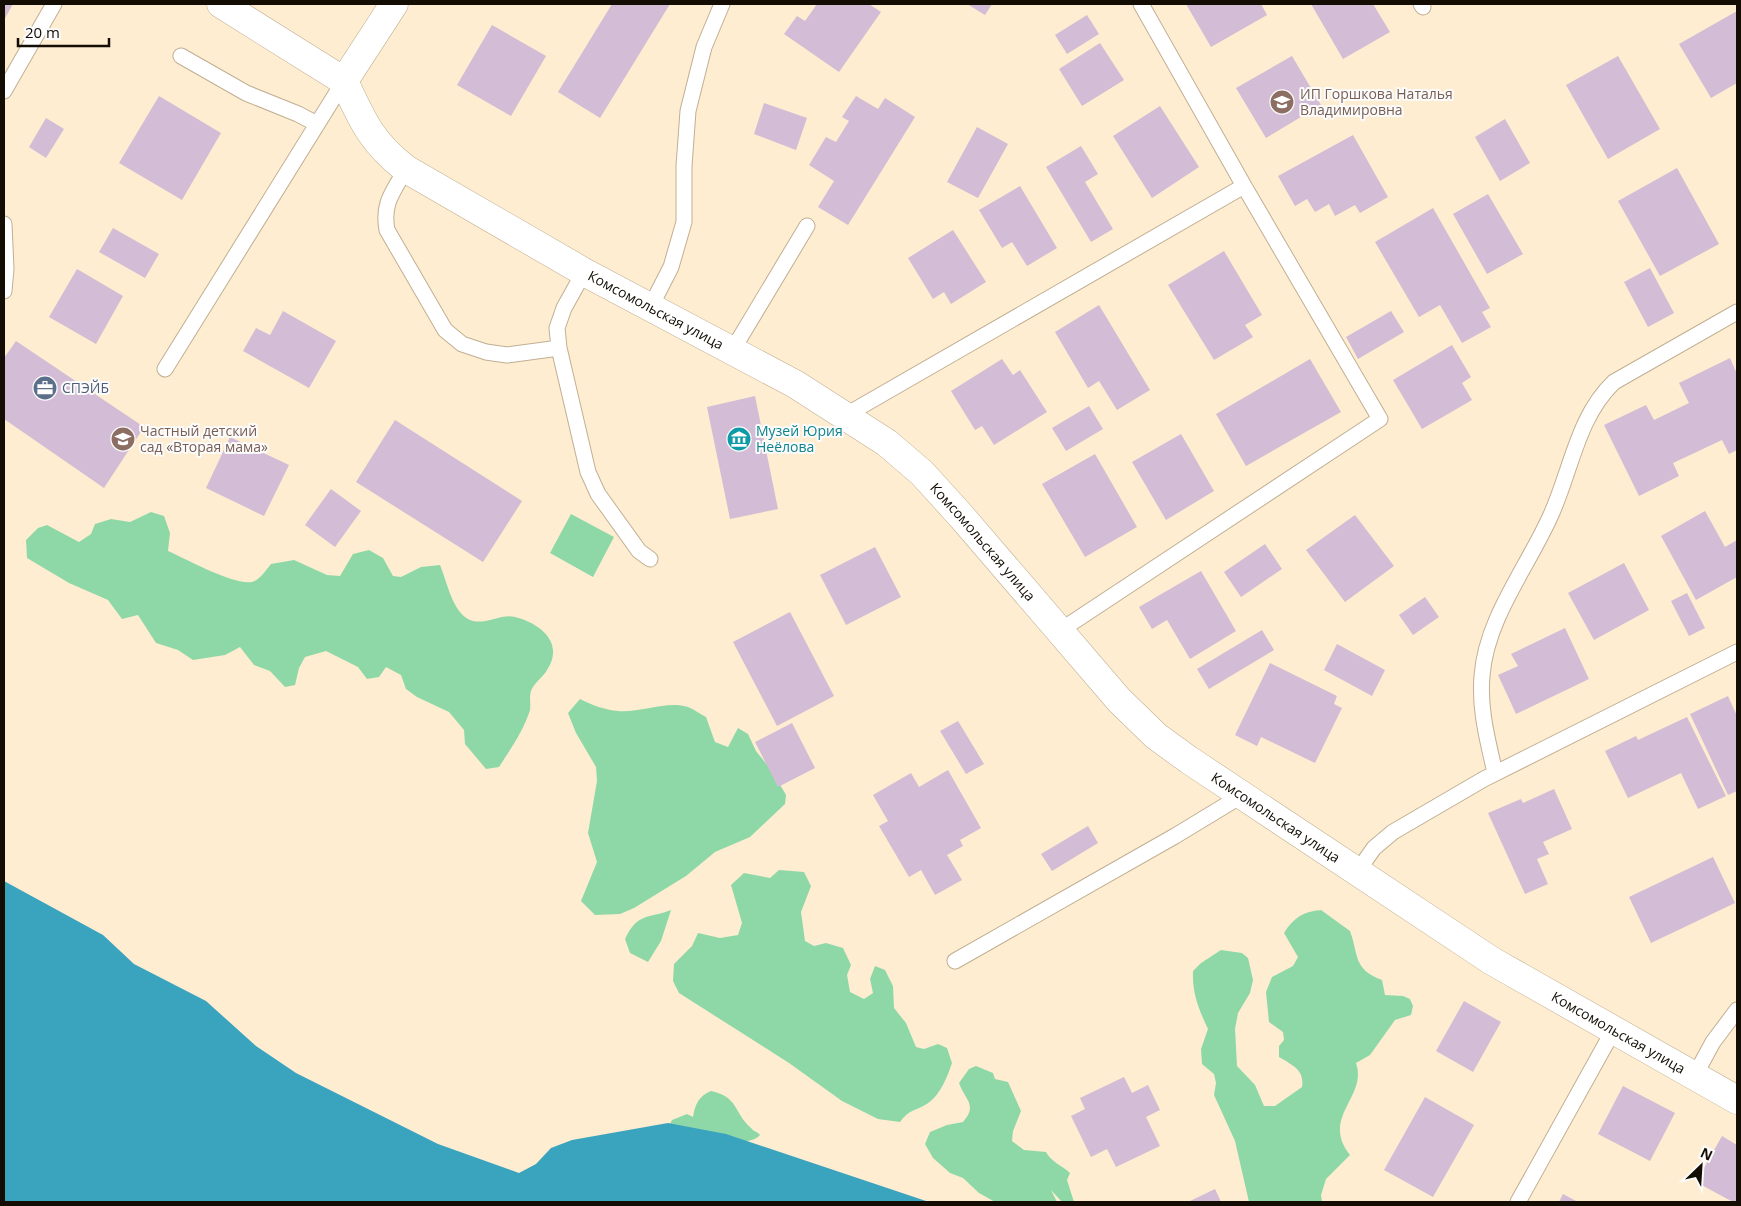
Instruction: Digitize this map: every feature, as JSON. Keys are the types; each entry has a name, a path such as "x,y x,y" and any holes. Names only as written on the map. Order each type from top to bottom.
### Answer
{"street":[{"path":"221,4 344,81 394,4"},
{"name":"Комсомольская улица","path":"344,81 373,139 387,154 406,169 584,272 795,384 846,415 887,444 922,473 1061,630 1119,700 1156,736 1242,796 1460,941 1613,1031 1737,1100"}],"lane":[{"path":"6,81 54,4"},
{"path":"651,306 672,266 684,222 684,166 688,111 704,47 722,4"},
{"path":"1061,630 1380,419 1244,186 1141,4"},
{"path":"181,56 246,93 298,114 317,124"},
{"path":"165,369 344,81"},
{"path":"406,169 387,202 384,214 386,230 445,330 462,344 500,354 559,348"},
{"path":"846,415 1244,186"},
{"path":"4,224 6,269 4,290"},
{"path":"732,351 807,226"},
{"path":"584,272 564,308 557,328 559,348 588,472 598,494 639,551 650,559"},
{"path":"1495,773 1482,713 1482,676 1486,652 1498,619 1550,518 1587,417 1600,395 1614,382 1737,312"},
{"path":"1357,872 1374,848 1393,832 1495,773 1737,652"},
{"path":"956,961 1242,796"},
{"path":"1694,1076 1714,1042 1737,1010"},
{"path":"1518,1202 1613,1031"}],"green space":[{"path":"151,512 164,516 170,533 168,551 233,580 252,582 260,577 271,564 294,560 327,575 340,576 353,554 369,550 383,558 393,576 401,577 421,567 440,565 454,603 464,616 470,620 481,621 510,616 524,620 541,629 551,643 553,651 552,660 545,673 532,688 530,710 524,725 499,767 486,769 465,744 464,730 449,712 417,697 406,689 401,675 386,667 379,677 367,679 358,667 326,651 305,657 299,668 295,685 285,687 270,671 254,665 240,647 225,655 193,660 178,650 156,643 138,615 122,619 108,600 69,583 27,558 26,540 38,528 47,525 79,542 91,534 95,524 111,519 130,522"},
{"path":"571,514 614,537 593,577 550,553"},
{"path":"580,699 608,710 618,711 672,705 688,707 706,717 715,742 728,747 738,728 748,734 756,751 772,771 786,795 785,804 750,837 715,852 686,876 634,908 620,914 595,915 581,901 597,862 588,833 597,781 596,767 576,733 568,713"},
{"path":"779,870 804,872 811,886 801,912 805,941 814,946 826,943 843,948 851,965 847,975 850,992 864,999 873,993 870,979 875,966 885,970 893,986 894,1008 906,1023 916,1047 924,1049 938,1044 947,1048 952,1063 938,1093 930,1102 909,1113 900,1122 878,1119 842,1101 789,1063 679,993 673,981 674,964 692,946 698,933 720,938 738,935 742,923 731,885 744,873 770,878"},
{"path":"671,910 661,941 648,962 630,953 625,939 634,924 644,918"},
{"path":"1321,910 1350,931 1359,961 1366,971 1382,980 1385,995 1403,996 1410,999 1413,1006 1411,1015 1395,1020 1370,1055 1356,1063 1358,1075 1356,1086 1342,1118 1340,1129 1342,1142 1350,1155 1326,1179 1321,1195 1322,1202 1249,1202 1235,1141 1214,1095 1216,1083 1214,1074 1202,1064 1201,1049 1208,1029 1197,1001 1193,971 1201,963 1221,950 1242,953 1248,958 1253,980 1250,993 1238,1013 1235,1029 1237,1066 1255,1085 1264,1106 1275,1106 1302,1087 1302,1081 1299,1072 1279,1057 1279,1046 1284,1040 1283,1032 1269,1022 1266,992 1272,977 1293,966 1298,957 1284,933 1287,928 1300,916"},
{"path":"976,1066 993,1073 995,1079 1008,1082 1021,1111 1013,1131 1012,1141 1024,1150 1046,1152 1051,1159 1070,1173 1067,1180 1074,1202 1062,1202 1051,1190 1057,1202 995,1202 979,1193 963,1178 950,1173 933,1158 925,1144 930,1132 947,1125 963,1122 970,1111 970,1107 959,1083 969,1069"},
{"path":"711,1091 727,1097 745,1122 760,1135 753,1140 730,1141 703,1136 669,1126 672,1120 687,1114 693,1117 698,1101 703,1095"}],"water":[{"path":"4,881 103,935 134,964 206,1001 256,1046 296,1073 438,1144 519,1173 536,1164 551,1148 572,1140 668,1123 726,1134 929,1202 4,1202"}],"building":[{"path":"4,4 13,4 4,20"},
{"path":"612,4 670,4 600,118 558,92"},
{"path":"817,4 869,4 881,12 839,72 784,34 797,16 805,21"},
{"path":"967,4 992,4 985,15"},
{"path":"1186,4 1261,4 1267,15 1211,47"},
{"path":"1311,4 1373,4 1390,32 1343,59"},
{"path":"1737,11 1737,83 1711,98 1679,44"},
{"path":"1087,15 1099,34 1067,54 1055,35"},
{"path":"492,25 546,56 511,116 457,85"},
{"path":"1100,43 1124,80 1082,106 1059,69"},
{"path":"1292,56 1321,105 1266,138 1236,88"},
{"path":"1618,56 1660,129 1608,159 1566,85"},
{"path":"159,96 221,133 182,200 119,163"},
{"path":"856,96 878,109 885,98 915,117 848,225 818,207 834,181 809,165 826,137 836,142 849,121 842,117"},
{"path":"764,103 807,118 796,150 754,134"},
{"path":"1160,106 1199,167 1152,198 1113,136"},
{"path":"46,118 64,129 46,158 29,147"},
{"path":"1505,119 1530,163 1500,181 1475,137"},
{"path":"977,127 1008,144 978,198 947,182"},
{"path":"1353,135 1388,197 1360,213 1355,205 1335,216 1329,204 1315,212 1307,199 1295,206 1278,176"},
{"path":"1081,146 1098,174 1085,182 1113,229 1091,242 1046,167"},
{"path":"1677,168 1719,244 1660,276 1618,201"},
{"path":"1020,186 1057,248 1027,266 1012,242 1002,248 979,210"},
{"path":"1488,194 1523,254 1487,274 1453,214"},
{"path":"1433,208 1490,308 1482,312 1491,327 1462,343 1440,305 1419,317 1375,242"},
{"path":"113,228 159,254 145,278 99,252"},
{"path":"953,230 986,282 951,304 944,292 933,299 908,258"},
{"path":"1224,251 1262,315 1245,325 1253,337 1214,360 1168,285"},
{"path":"1650,268 1674,313 1648,327 1624,282"},
{"path":"77,269 123,296 96,344 49,317"},
{"path":"1099,305 1150,390 1117,410 1099,381 1088,388 1055,332"},
{"path":"283,311 336,341 309,388 243,351 256,328 270,335"},
{"path":"1391,311 1404,332 1358,359 1346,337"},
{"name":"СПЭЙБ","path":"16,341 144,427 104,488 4,419 4,358"},
{"path":"1452,345 1471,377 1462,383 1472,400 1422,429 1393,380"},
{"path":"1730,358 1737,374 1737,450 1729,454 1722,440 1673,463 1679,476 1639,496 1604,425 1646,405 1654,420 1689,403 1679,383"},
{"path":"1002,359 1013,375 1020,370 1047,412 994,445 982,426 975,430 951,391"},
{"path":"1310,359 1341,412 1246,466 1216,414"},
{"path":"755,396 778,509 730,519 707,407"},
{"path":"1089,406 1103,429 1066,451 1052,428"},
{"path":"395,420 522,501 483,562 356,482"},
{"path":"1181,434 1214,491 1166,520 1132,462"},
{"path":"230,437 289,465 264,516 206,488"},
{"path":"1095,454 1137,527 1085,557 1042,484"},
{"path":"331,489 361,511 335,547 305,525"},
{"path":"1705,511 1725,547 1737,540 1737,577 1696,600 1661,536"},
{"path":"1355,515 1394,566 1345,602 1306,550"},
{"path":"1265,544 1282,569 1241,597 1224,572"},
{"path":"875,547 901,597 846,625 820,575"},
{"path":"1624,563 1649,610 1594,640 1568,593"},
{"path":"1201,571 1236,631 1190,659 1167,620 1152,629 1139,607"},
{"path":"1687,593 1705,628 1689,636 1671,601"},
{"path":"1425,597 1439,617 1413,635 1399,615"},
{"path":"790,612 834,696 777,726 733,642"},
{"path":"1565,628 1589,679 1516,714 1498,675 1518,666 1511,654"},
{"path":"1262,630 1274,650 1209,689 1197,669"},
{"path":"1337,644 1385,670 1372,696 1324,670"},
{"path":"1270,663 1337,696 1334,704 1342,708 1315,763 1261,737 1257,746 1235,735"},
{"path":"1728,696 1737,716 1737,791 1728,795 1690,714"},
{"path":"1687,717 1726,796 1698,809 1681,773 1628,798 1605,751 1636,736 1638,740"},
{"path":"958,721 984,764 966,774 940,731"},
{"path":"792,723 815,768 778,787 755,742"},
{"path":"948,770 981,828 960,840 963,846 947,855 962,880 935,895 921,870 909,877 879,826 888,821 873,795 911,773 919,787"},
{"path":"1554,789 1572,829 1543,842 1549,854 1537,859 1548,884 1525,894 1488,813 1521,799 1523,803"},
{"path":"1088,826 1098,843 1052,871 1041,854"},
{"path":"1713,857 1735,903 1651,943 1629,897"},
{"path":"1464,1001 1501,1022 1473,1072 1436,1051"},
{"path":"1124,1077 1132,1093 1148,1085 1160,1110 1146,1117 1160,1146 1116,1167 1107,1149 1091,1157 1071,1116 1085,1109 1080,1098"},
{"path":"1623,1086 1675,1113 1650,1161 1598,1134"},
{"path":"1425,1097 1474,1125 1433,1197 1384,1170"},
{"path":"1722,1136 1737,1145 1737,1202 1733,1202 1696,1182"},
{"path":"1215,1189 1221,1202 1188,1202"},
{"path":"1563,1194 1578,1202 1559,1202"}],"place":[{"name":"ИП Горшкова Наталья Владимировна","path":"1282,102"},
{"name":"СПЭЙБ","path":"45,388"},
{"name":"Частный детский сад «Вторая мама»","path":"123,439"},
{"name":"Музей Юрия Неёлова","path":"739,439"}]}
